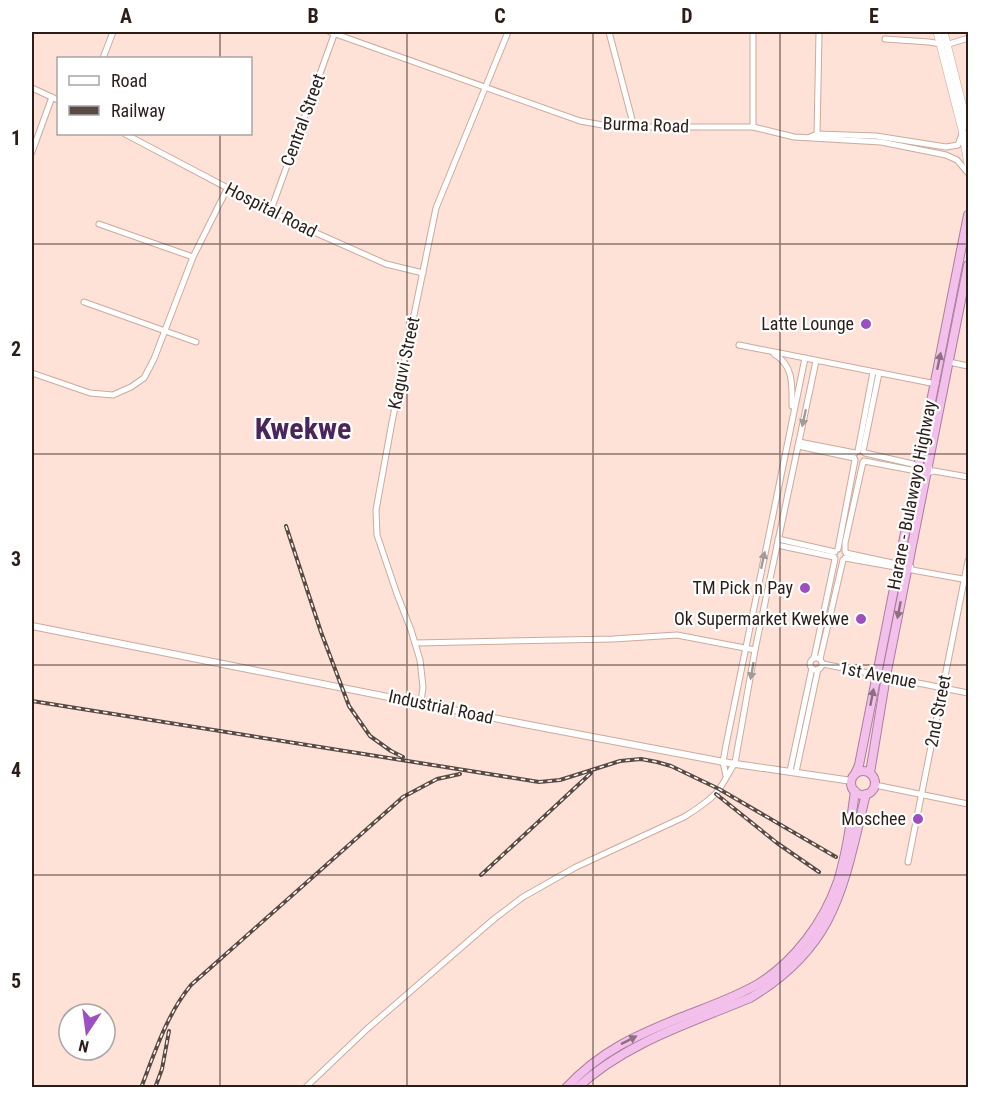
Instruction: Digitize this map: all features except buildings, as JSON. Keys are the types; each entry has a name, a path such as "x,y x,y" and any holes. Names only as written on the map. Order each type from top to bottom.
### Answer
{"highway":[{"name":"Harare - Bulawayo Highway","path":"853,777 859,765 876,674 929,470 962,297 969,215"},
{"name":"Harare - Bulawayo Highway","path":"870,773 905,567 917,468 952,295 965,266"},
{"path":"952,295 962,297"},
{"path":"924,433 934,435"},
{"path":"865,734 875,736"},
{"path":"566,1088 608,1051 649,1030 736,995 759,983 796,952 824,913 832,896 854,825 866,794 873,790 875,785 870,773 862,771 853,777 854,825 844,885 826,925 806,952 789,970 750,998 624,1052 593,1073 577,1088"},
{"path":"855,791 866,794"}],"main road":[{"path":"942,37 965,129 969,164"}],"street":[{"path":"103,57 112,32"},
{"name":"Burma Road","path":"333,32 580,121 614,127 753,128 794,137 817,137"},
{"name":"Central Street","path":"271,210 333,32"},
{"name":"Kaguvi Street","path":"421,702 422,675 415,644 377,535 376,521 392,422 436,208 508,32"},
{"path":"609,32 634,127"},
{"path":"753,32 753,128"},
{"path":"817,137 819,32"},
{"path":"885,39 929,42 942,37 967,38"},
{"path":"32,87 55,98 32,152"},
{"path":"817,137 885,137 946,147 958,145 965,129"},
{"name":"Hospital Road","path":"127,135 296,224 387,264 423,273"},
{"path":"817,137 881,142 940,153 957,160 969,173"},
{"path":"32,374 90,393 113,395 144,378 150,370 193,257 227,189"},
{"path":"99,224 193,257"},
{"path":"84,302 196,342"},
{"path":"739,345 944,386"},
{"path":"770,351 779,356 789,367 792,388 792,420"},
{"path":"726,776 723,762 805,358"},
{"path":"305,1088 367,1029 494,919 523,897 576,867 684,817 700,808 715,795 735,763 755,650 816,361"},
{"path":"948,362 969,366"},
{"path":"819,660 836,554 876,373"},
{"path":"798,444 858,454 917,468"},
{"path":"858,454 864,461 969,477"},
{"path":"793,772 815,669 845,555 845,543 864,461"},
{"path":"778,542 967,579"},
{"path":"836,554 845,555"},
{"name":"2nd Street","path":"908,862 969,561"},
{"path":"758,583 769,585"},
{"name":"Industrial Road","path":"32,626 723,762 793,772 853,777"},
{"path":"415,644 613,639 677,635 755,650"},
{"path":"815,669 811,662 819,660"},
{"name":"1st Avenue","path":"819,660 969,693"},
{"path":"875,785 969,804"}],"railway":[{"path":"286,526 321,632 349,706 370,736 403,757"},
{"path":"32,701 539,782 560,780 620,761 641,759 657,762 671,766 719,789 836,857"},
{"path":"481,875 591,773"},
{"path":"141,1088 168,1021 191,985 403,797 437,779 460,774"},
{"path":"716,794 777,843 819,872"},
{"path":"155,1088 162,1069 169,1031"}],"place":[{"name":"Latte Lounge","path":"866,324"},
{"name":"TM Pick n Pay","path":"805,588"},
{"name":"Ok Supermarket Kwekwe","path":"861,619"},
{"name":"Moschee","path":"918,819"}],"district":[{"name":"Kwekwe","path":"303,429"}]}
